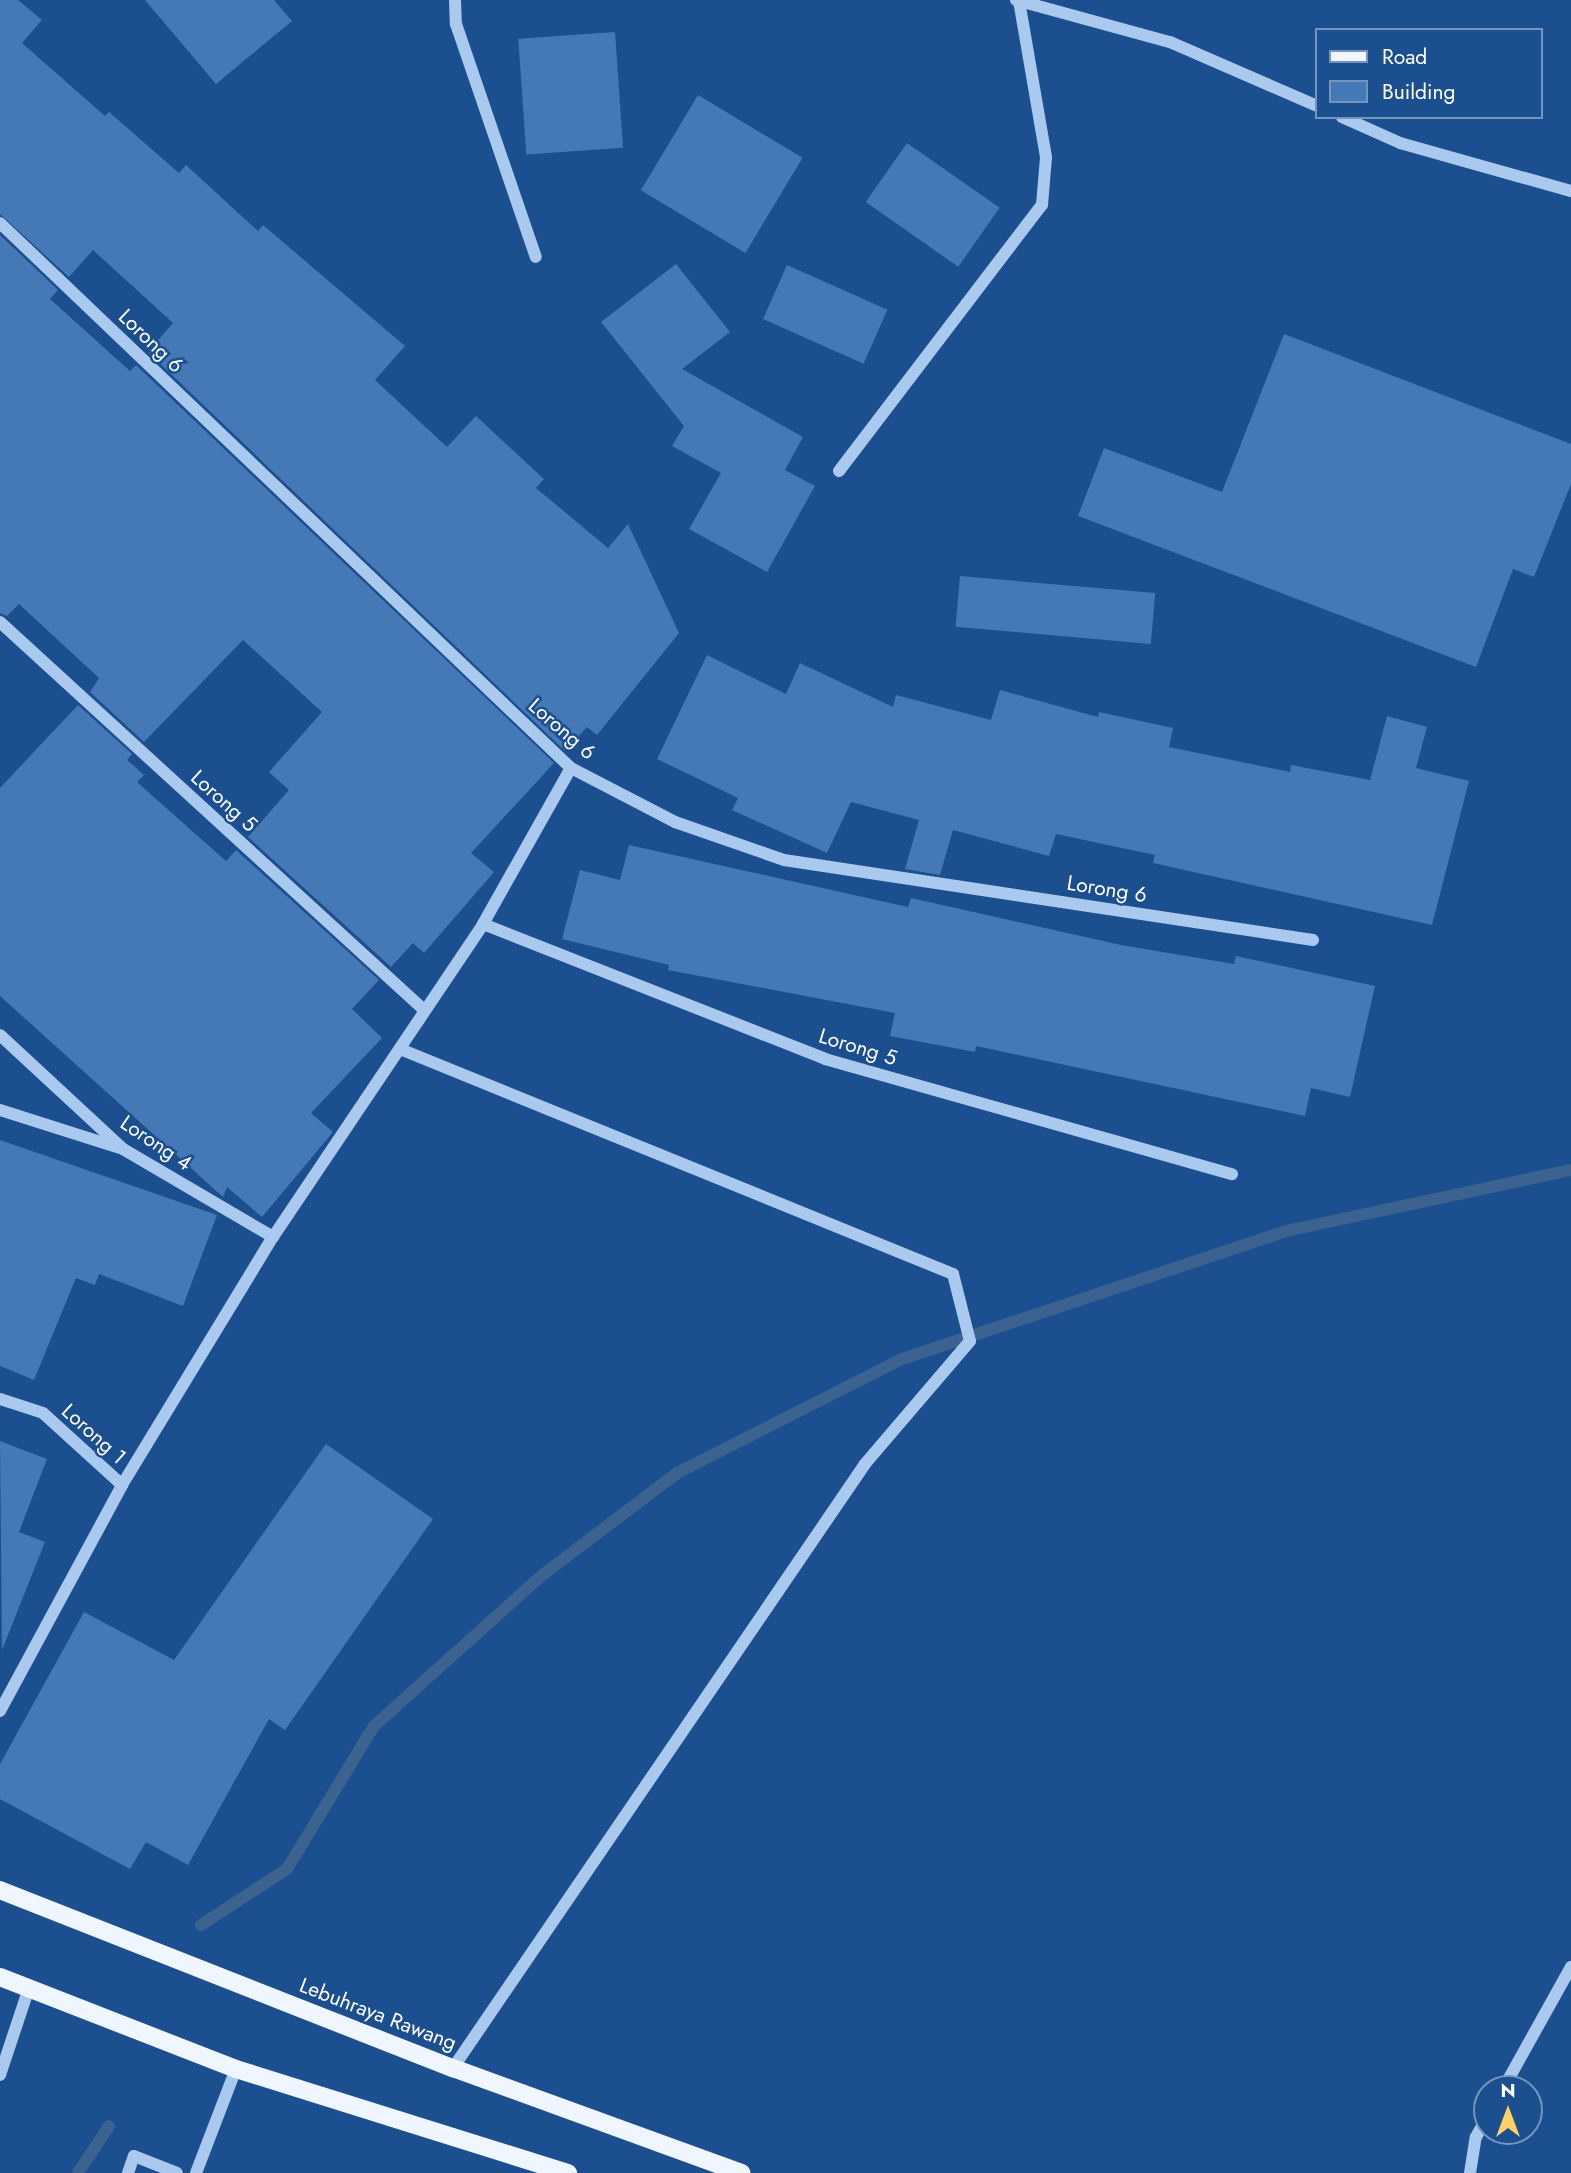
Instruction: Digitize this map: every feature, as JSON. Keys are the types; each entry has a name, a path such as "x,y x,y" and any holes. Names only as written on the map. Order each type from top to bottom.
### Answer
{"main road":[{"name":"Lebuhraya Rawang","path":"0,1890 453,2068 741,2173"},
{"path":"0,1977 236,2068 568,2173"}],"street":[{"path":"455,0 456,24 536,257"},
{"path":"839,471 1042,205 1046,157 1017,1 1170,42 1316,106"},
{"path":"1346,119 1400,143 1571,191"},
{"name":"Lorong 6","path":"0,223 571,768 675,822 784,860 1313,940"},
{"name":"Lorong 5","path":"0,622 422,1008"},
{"path":"0,1711 122,1485 273,1237 400,1049 422,1008 483,925 571,768"},
{"name":"Lorong 5","path":"483,925 825,1059 1232,1174"},
{"name":"Lorong 4","path":"0,1035 123,1149 273,1237"},
{"path":"400,1049 953,1274 970,1341 865,1464 453,2068"},
{"path":"0,1110 123,1149"},
{"name":"Lorong 1","path":"0,1399 43,1413 122,1485"},
{"path":"1511,2075 1571,1967"},
{"path":"0,2075 29,1988"},
{"path":"196,2173 236,2068"},
{"path":"1470,2173 1475,2145"},
{"path":"128,2173 134,2156 177,2173"}],"building":[{"path":"0,0 18,0 42,20 22,43 105,116 109,112 179,173 186,165 258,231 263,225 405,346 375,380 447,447 476,416 544,479 536,488 608,548 628,524 679,633 597,735 587,727 565,751 148,352 173,323 93,250 69,277 0,214"},
{"path":"145,0 274,0 292,21 216,84"},
{"path":"615,32 623,148 526,154 518,39"},
{"path":"698,95 803,158 745,253 641,190"},
{"path":"907,143 1000,208 958,267 866,202"},
{"path":"0,235 58,290 50,299 130,371 136,365 554,763 471,853 494,872 424,953 413,943 391,967 248,837 289,790 269,772 322,712 243,640 144,742 90,692 99,678 19,604 7,616 0,613"},
{"path":"676,264 730,332 682,369 803,437 785,470 815,486 767,572 689,529 721,473 672,446 684,426 601,322"},
{"path":"787,265 887,310 863,364 763,319"},
{"path":"1284,334 1571,444 1571,484 1534,577 1513,569 1476,667 1078,516 1104,448 1222,492"},
{"path":"960,576 1155,593 1151,644 956,627"},
{"path":"707,655 786,694 800,663 893,707 896,695 991,720 1000,690 1098,717 1099,712 1173,728 1169,747 1290,772 1291,765 1370,780 1387,716 1427,727 1416,768 1469,781 1432,925 1153,863 1155,855 1056,834 1049,856 953,830 940,875 905,869 919,820 851,802 827,853 732,810 738,798 657,759"},
{"path":"78,705 132,754 127,760 144,775 137,782 226,861 236,850 379,980 352,1009 382,1038 311,1113 333,1132 262,1217 227,1187 223,1197 0,996 0,788"},
{"path":"629,845 908,907 911,898 1121,945 1234,964 1236,956 1375,986 1350,1097 1311,1088 1305,1116 976,1046 975,1052 890,1036 895,1013 668,970 669,965 562,939 580,870 620,880"},
{"path":"0,1140 217,1215 183,1306 99,1274 95,1285 76,1278 34,1380 0,1366"},
{"path":"0,1441 47,1459 19,1532 45,1542 2,1650"},
{"path":"326,1444 433,1519 285,1730 269,1719 188,1865 146,1842 130,1869 0,1799 0,1764 84,1612 174,1660"}],"waterway":[{"path":"201,1925 287,1869 374,1726 541,1576 677,1473 902,1359 1286,1231 1571,1170"},
{"path":"78,2173 109,2126"}]}
